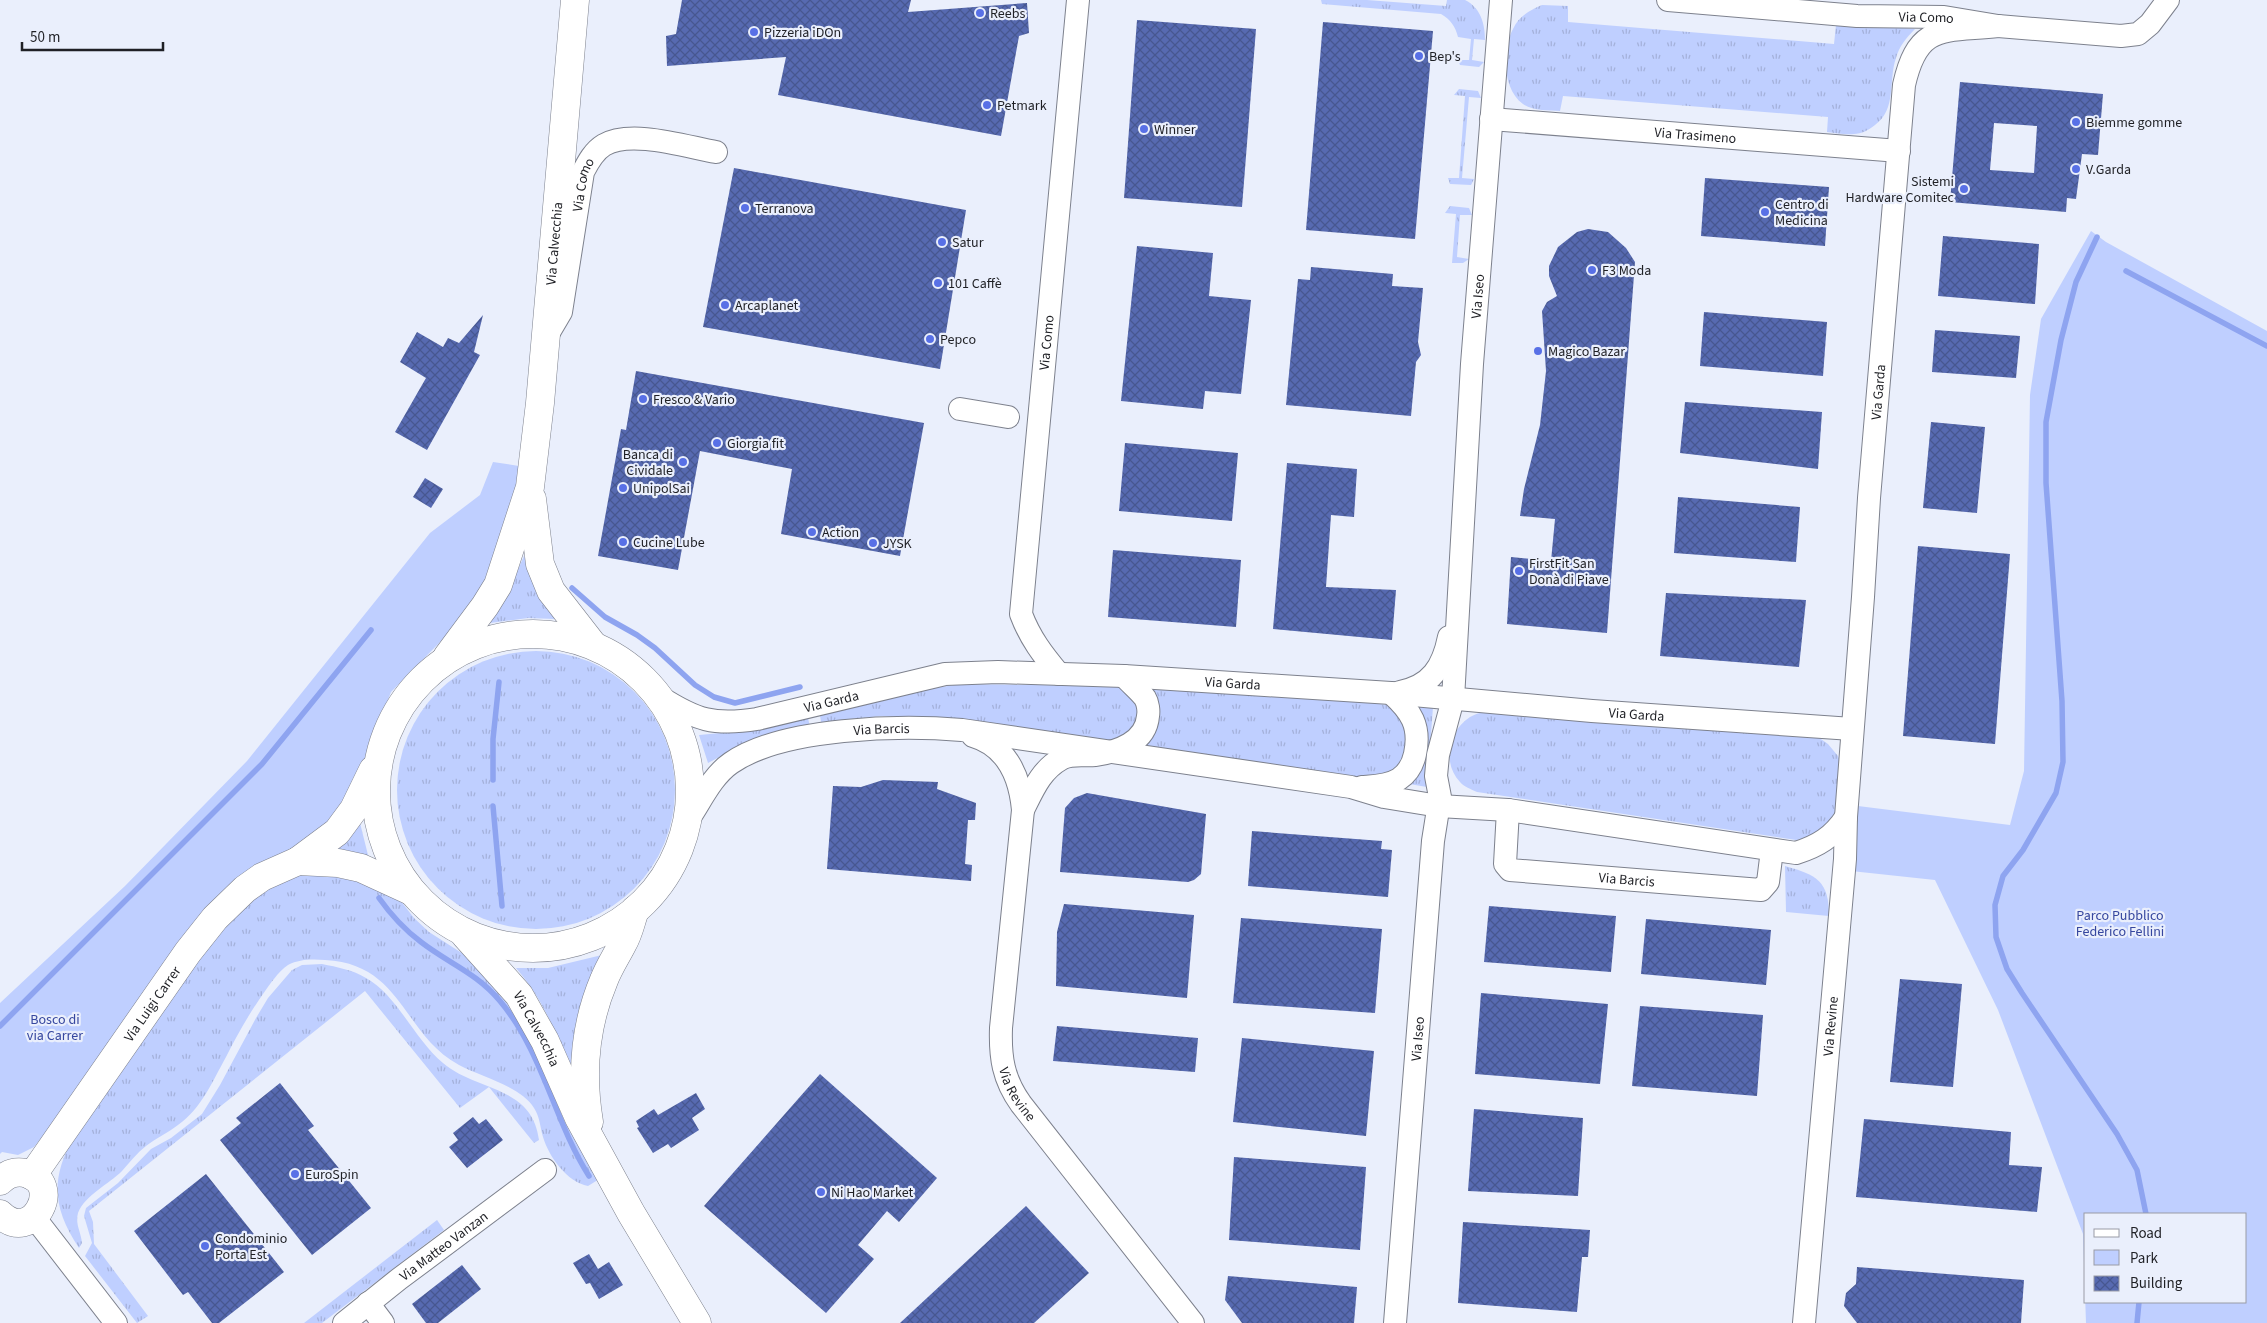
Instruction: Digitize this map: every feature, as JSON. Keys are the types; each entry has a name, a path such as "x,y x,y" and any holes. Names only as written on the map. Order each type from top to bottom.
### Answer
{"main road":[{"name":"Via Calvecchia","path":"445,660 485,606 498,585 530,487 575,0"},
{"name":"Via Calvecchia","path":"530,487 540,564 551,591 593,645"},
{"path":"551,634 593,645 632,668 660,697 675,723 685,751 690,790 688,820 680,846 669,870 657,887 635,910 598,934 571,944 552,947 513,947 490,942 463,932 439,918 411,891 392,862 380,830 375,796 379,758 390,726 401,705 423,679 445,660 484,642 512,635 551,634"},
{"name":"Via Luigi Carrer","path":"32,1176 188,952 215,918 245,889 262,877 298,861 337,832 354,809 379,758"},
{"name":"Via Luigi Carrer","path":"298,861 338,863 361,868 411,891"},
{"name":"Via Calvecchia","path":"592,1138 584,1087 586,1046 590,1023 604,979 624,941 635,910"},
{"name":"Via Calvecchia","path":"463,932 520,995 544,1041 579,1118 592,1138 631,1213 697,1323"},
{"path":"1,1178 18,1172 32,1176 41,1186 44,1199 41,1209 34,1217 28,1220 16,1222 1,1218"}],"street":[{"path":"572,30 583,14 588,0"},
{"name":"Via Como","path":"1060,674 1040,652 1020,614 1078,0"},
{"name":"Via Iseo","path":"1395,1323 1433,841 1440,797 1436,776 1439,750 1453,699 1472,364 1501,0"},
{"name":"Via Como","path":"1668,0 1857,16 1944,17 1998,26 2121,36 2138,34 2150,24 2168,0"},
{"name":"Via Garda","path":"660,697 694,716 712,722 734,723 757,720 945,674 1060,674 1124,676 1391,693 1592,711 1852,729 1864,597 1869,498 1904,85 1909,63 1917,49 1936,32 1998,26"},
{"name":"Via Trasimeno","path":"1491,119 1899,151"},
{"name":"Via Como","path":"545,339 561,312 583,172 590,158 604,145 631,138 716,152"},
{"path":"960,409 1008,417"},
{"name":"Via Iseo","path":"1391,693 1424,684 1437,670 1447,650 1459,592"},
{"name":"Via Barcis","path":"1107,752 1122,748 1141,737 1148,724 1149,711 1146,699 1124,676"},
{"name":"Via Barcis","path":"1351,788 1386,785 1399,779 1409,770 1414,758 1418,733 1413,719 1404,704 1391,693"},
{"name":"Via Iseo","path":"1439,750 1455,717 1468,708 1486,701"},
{"name":"Via Barcis","path":"688,820 720,772 732,762 753,751 779,743 840,732 904,727 935,728 1107,752 1351,788 1384,797 1439,806 1497,809 1796,853 1811,848 1837,831 1846,817"},
{"name":"Via Revine","path":"935,728 981,739 995,748 1008,760 1021,788 1023,810 1002,1028 1001,1059 1004,1074 1021,1104 1194,1323"},
{"name":"Via Revine","path":"1804,1323 1845,859 1852,729"},
{"path":"1439,750 1445,778 1452,790 1497,809"},
{"name":"Via Revine","path":"1023,810 1037,782 1047,769 1062,757 1107,752"},
{"name":"Via Barcis","path":"1497,809 1505,864 1510,870 1761,890 1768,882 1772,850"},
{"name":"Via Matteo Vanzan","path":"344,1323 545,1170"},
{"path":"34,1217 116,1323"},
{"path":"368,1303 384,1323"}],"green space":[{"path":"1321,0 1367,0 1446,6 1447,0 1465,0 1475,7 1481,17 1484,28 1485,40 1474,39 1472,60 1484,62 1479,67 1460,65 1458,60 1469,60 1471,39 1458,37 1452,24 1441,14 1322,4"},
{"path":"1542,5 1568,6 1568,22 1834,44 1836,25 1915,29 1903,43 1897,54 1889,103 1882,118 1873,127 1865,131 1857,134 1844,134 1827,132 1828,117 1563,96 1560,111 1531,108 1523,104 1511,89 1506,68 1507,47 1509,37 1521,17"},
{"path":"1459,89 1478,91 1481,98 1469,97 1462,178 1474,179 1471,185 1450,184 1448,178 1459,178 1465,96 1454,95"},
{"path":"1450,206 1469,208 1472,215 1460,215 1457,257 1469,259 1463,263 1452,263 1456,214 1445,213"},
{"name":"Parco Pubblico Federico Fellini","path":"2091,231 2106,242 2267,331 2267,1323 2086,1323 2085,1303 2247,1303 2247,1213 2084,1213 2084,1264 2083,1234 1998,1010 1935,880 1851,871 1858,806 2010,825 2024,771 2030,395 2041,319"},
{"name":"Bosco di via Carrer","path":"493,462 519,466 512,508 488,585 443,639 391,692 351,793 315,837 252,868 219,894 194,925 57,1119 34,1147 18,1155 2,1152 0,1154 0,1003 125,886 247,761 430,533 480,495"},
{"path":"524,556 537,588 555,619 528,618 490,623 509,589"},
{"path":"550,651 589,661 602,667 635,691 652,713 665,737 673,763 675,790 673,817 665,843 652,867 635,889 613,906 589,919 550,929 522,929 483,919 470,913 437,889 428,878 413,856 399,817 397,776 407,737 413,724 437,691 448,682 470,667 509,653"},
{"path":"961,684 1116,686 1302,695 1388,705 1402,714 1410,739 1399,771 1367,778 958,719 882,716 821,722 820,715 915,691"},
{"path":"1416,706 1433,707 1427,787 1409,784"},
{"path":"1492,710 1818,737 1828,744 1838,756 1843,773 1840,812 1812,839 1796,840 1477,792 1460,782 1454,774 1449,757 1450,748 1452,739 1463,723 1470,717"},
{"path":"808,718 810,727 742,745 708,763 699,735 764,729"},
{"path":"359,819 369,859 333,849"},
{"path":"1785,866 1805,873 1819,881 1827,895 1829,916 1786,912"},
{"path":"342,872 397,896 414,918 429,932 468,957 500,981 601,1178 588,1186 580,1184 566,1174 550,1153 543,1137 538,1115 528,1100 510,1088 459,1065 440,1052 425,1036 387,987 371,974 351,964 325,960 306,960 288,965 271,982 248,1017 211,1085 194,1111 174,1128 143,1149 117,1176 98,1190 81,1207 77,1217 82,1243 79,1248 70,1233 59,1206 58,1193 61,1167 73,1137 215,936 257,895 279,881 299,875"},
{"path":"602,955 573,1079 550,1020 535,994 516,968 548,968"},
{"path":"322,964 356,973 366,978 387,995 443,1063 471,1080 489,1087 460,1108 365,991 89,1211 93,1222 94,1244 148,1316 137,1323 85,1256 92,1243 84,1216 86,1208 118,1183 151,1149 171,1138 202,1114 268,998 292,970 302,965"},
{"path":"489,1087 515,1099 526,1109 534,1122 539,1140 534,1143"},
{"path":"437,1220 444,1230 322,1323 304,1323"}],"building":[{"path":"682,0 911,0 908,12 1027,3 1029,33 1019,36 1001,136 778,95 786,57 667,66 666,36 676,34"},
{"path":"1137,20 1256,29 1242,207 1124,198"},
{"path":"1323,22 1433,31 1415,239 1306,230"},
{"path":"1960,82 2103,94 2098,155 2082,154 2076,199 2067,198 2066,212 1950,202","holes":["1994,123 2037,126 2034,173 1990,170"]},
{"path":"734,168 966,210 940,369 703,327"},
{"name":"Centro di Medicina","path":"1705,178 1829,187 1825,246 1701,236"},
{"path":"1588,229 1608,232 1626,248 1635,262 1607,633 1507,624 1511,557 1551,561 1555,519 1520,516 1524,489 1540,425 1546,371 1542,311 1547,302 1557,296 1549,276 1549,266 1558,247 1577,232"},
{"path":"1943,236 2039,244 2035,304 1938,296"},
{"path":"1137,246 1213,253 1209,296 1251,300 1241,394 1205,391 1203,409 1121,401"},
{"path":"1311,267 1393,274 1392,286 1423,288 1418,342 1421,355 1416,362 1411,416 1286,405 1298,279 1310,280"},
{"path":"1704,312 1827,322 1823,376 1700,366"},
{"path":"483,315 474,352 480,355 427,450 395,432 426,378 400,362 417,332 443,347 448,338 459,343"},
{"path":"1935,330 2020,336 2016,378 1932,372"},
{"path":"636,371 924,423 900,556 781,534 792,469 700,451 678,570 598,556 621,429 626,430"},
{"path":"1685,402 1822,412 1818,469 1680,453"},
{"path":"1931,422 1985,427 1977,513 1923,508"},
{"path":"1125,443 1238,453 1232,521 1119,511"},
{"path":"1287,463 1357,469 1354,517 1331,515 1326,587 1396,590 1392,640 1273,629"},
{"path":"425,478 443,489 431,508 413,497"},
{"path":"1678,497 1800,507 1796,562 1674,553"},
{"path":"1918,546 2010,554 1995,744 1903,736"},
{"path":"1113,550 1241,560 1236,627 1108,617"},
{"path":"1666,593 1806,600 1799,667 1660,656"},
{"path":"883,780 938,782 937,789 976,803 975,820 968,820 965,864 972,865 971,881 827,869 833,786 861,787"},
{"path":"1087,793 1206,814 1201,874 1188,882 1060,872 1065,808 1074,798"},
{"path":"1252,831 1382,841 1381,849 1392,850 1388,897 1248,886"},
{"path":"1064,904 1194,915 1187,998 1056,986 1057,932"},
{"path":"1489,906 1616,916 1611,972 1484,962"},
{"path":"1241,918 1382,929 1375,1013 1233,1003"},
{"path":"1646,919 1771,930 1766,985 1641,974"},
{"path":"1900,979 1962,984 1953,1087 1890,1082"},
{"path":"1481,993 1608,1004 1600,1084 1475,1074"},
{"path":"1640,1006 1763,1015 1757,1096 1632,1086"},
{"path":"1057,1026 1198,1038 1195,1072 1053,1061"},
{"path":"1242,1038 1374,1051 1366,1136 1233,1122"},
{"name":"Ni Hao Market","path":"820,1074 937,1178 899,1222 887,1211 858,1245 874,1259 826,1313 704,1206"},
{"name":"EuroSpin","path":"280,1083 314,1126 308,1130 371,1208 312,1255 220,1140 241,1123 236,1118"},
{"path":"696,1093 705,1109 692,1118 699,1130 671,1148 668,1144 653,1153 637,1128 639,1127 636,1121 654,1109 658,1115"},
{"path":"1474,1109 1583,1118 1578,1196 1468,1191"},
{"path":"473,1117 479,1124 486,1119 503,1140 467,1168 449,1147 458,1140 453,1133"},
{"path":"1864,1119 2011,1132 2009,1165 2042,1167 2037,1212 1856,1197"},
{"path":"1234,1157 1366,1167 1360,1250 1229,1240"},
{"name":"Condominio Porta Est","path":"206,1174 284,1272 219,1323 212,1323 188,1292 183,1295 134,1231"},
{"path":"1026,1206 1089,1273 1034,1323 900,1323"},
{"path":"1463,1222 1590,1230 1588,1257 1582,1257 1577,1312 1458,1303"},
{"path":"589,1254 598,1269 609,1262 623,1285 599,1299 590,1283 586,1284 573,1263"},
{"path":"462,1265 481,1289 438,1323 426,1323 412,1304"},
{"path":"1857,1267 2024,1280 2021,1323 1857,1323 1844,1306 1846,1293 1856,1284"},
{"path":"1228,1276 1357,1287 1354,1323 1242,1323 1225,1300"}],"waterway":[{"path":"2097,237 2076,282 2061,340 2046,422 2046,483 2062,701 2063,762 2056,793 2023,850 2003,876 1995,905 1996,937 2007,969 2117,1134 2137,1170 2146,1213"},
{"path":"2126,271 2267,346"},
{"path":"572,588 605,617 637,635 655,648 695,685 714,697 735,703 800,687"},
{"path":"0,1026 262,764 371,630"},
{"path":"493,780 493,739 499,682"},
{"path":"493,806 502,906"},
{"path":"379,898 399,922 415,937 482,983 500,1001 515,1021 527,1042 566,1133 589,1176"},
{"path":"2137,1323 2139,1303"}],"place":[{"name":"Reebs","path":"980,13"},
{"name":"Pizzeria iDOn","path":"754,32"},
{"name":"Bep's","path":"1419,56"},
{"name":"Petmark","path":"987,105"},
{"name":"Biemme gomme","path":"2076,122"},
{"name":"Winner","path":"1144,129"},
{"name":"V.Garda","path":"2076,169"},
{"name":"Sistemi Hardware Comitec","path":"1964,189"},
{"name":"Terranova","path":"745,208"},
{"name":"Centro di Medicina","path":"1765,212"},
{"name":"Satur","path":"942,242"},
{"name":"F3 Moda","path":"1592,270"},
{"name":"101 Caffè","path":"938,283"},
{"name":"Arcaplanet","path":"725,305"},
{"name":"Pepco","path":"930,339"},
{"name":"Magico Bazar","path":"1538,351"},
{"name":"Fresco & Vario","path":"643,399"},
{"name":"Giorgia fit","path":"717,443"},
{"name":"Banca di Cividale","path":"683,462"},
{"name":"UnipolSai","path":"623,488"},
{"name":"Action","path":"812,532"},
{"name":"Cucine Lube","path":"623,542"},
{"name":"JYSK","path":"873,543"},
{"name":"FirstFit San Donà di Piave","path":"1519,571"},
{"name":"EuroSpin","path":"295,1174"},
{"name":"Ni Hao Market","path":"821,1192"},
{"name":"Condominio Porta Est","path":"205,1246"}]}
